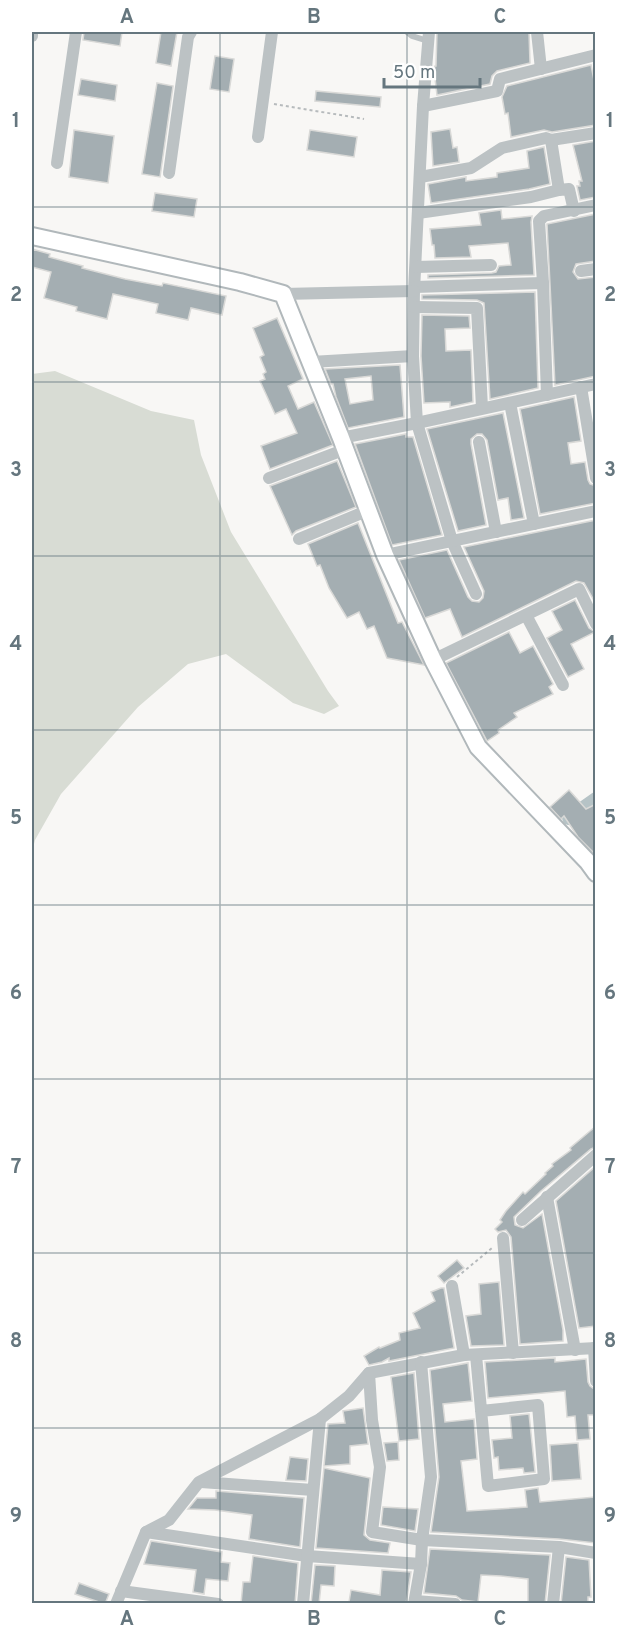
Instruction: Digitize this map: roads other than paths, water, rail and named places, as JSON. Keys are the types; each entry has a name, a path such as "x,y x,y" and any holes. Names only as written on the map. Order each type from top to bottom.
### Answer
{"street":[{"path":"57,163 76,32"},
{"path":"169,173 188,38 191,32"},
{"path":"258,137 272,32"},
{"path":"537,32 541,69"},
{"path":"428,37 414,289 413,356 417,423 452,541 476,594"},
{"path":"423,106 497,91 500,79 596,55"},
{"path":"420,177 471,168 502,148 546,138 551,140 596,133"},
{"path":"551,140 559,190"},
{"path":"418,213 569,189 574,211"},
{"path":"547,395 538,221 544,216 596,205"},
{"path":"32,236 240,282 283,294 543,283"},
{"path":"416,267 491,265"},
{"path":"581,271 596,269"},
{"path":"283,294 344,443 385,555 433,660 478,747 593,864"},
{"path":"414,307 477,308 482,408"},
{"path":"311,362 413,356"},
{"path":"268,478 344,443 417,423 596,384"},
{"path":"581,387 596,478"},
{"path":"510,403 534,524"},
{"path":"479,442 496,532"},
{"path":"299,539 369,510"},
{"path":"385,555 596,511"},
{"path":"433,660 579,589 596,624"},
{"path":"526,615 563,685"},
{"path":"522,1220 596,1155"},
{"path":"546,1197 575,1350"},
{"path":"503,1238 513,1353"},
{"path":"452,1286 470,1355 481,1411 488,1486 544,1479 538,1405 481,1411"},
{"path":"116,1604 146,1532 169,1520 199,1482 320,1419 349,1396 369,1373 470,1355 595,1348 596,1381"},
{"path":"421,1362 431,1477 421,1564 414,1602 455,1604"},
{"path":"369,1373 372,1420 380,1467 372,1532 422,1540 559,1547 596,1553"},
{"path":"303,1604 320,1419"},
{"path":"199,1482 313,1490"},
{"path":"146,1532 307,1556 421,1564"},
{"path":"553,1604 559,1547"},
{"path":"121,1591 218,1604"}],"lane":[{"path":"407,32 412,36 428,37"}],"waterway":[{"path":"569,818 596,799"}]}
